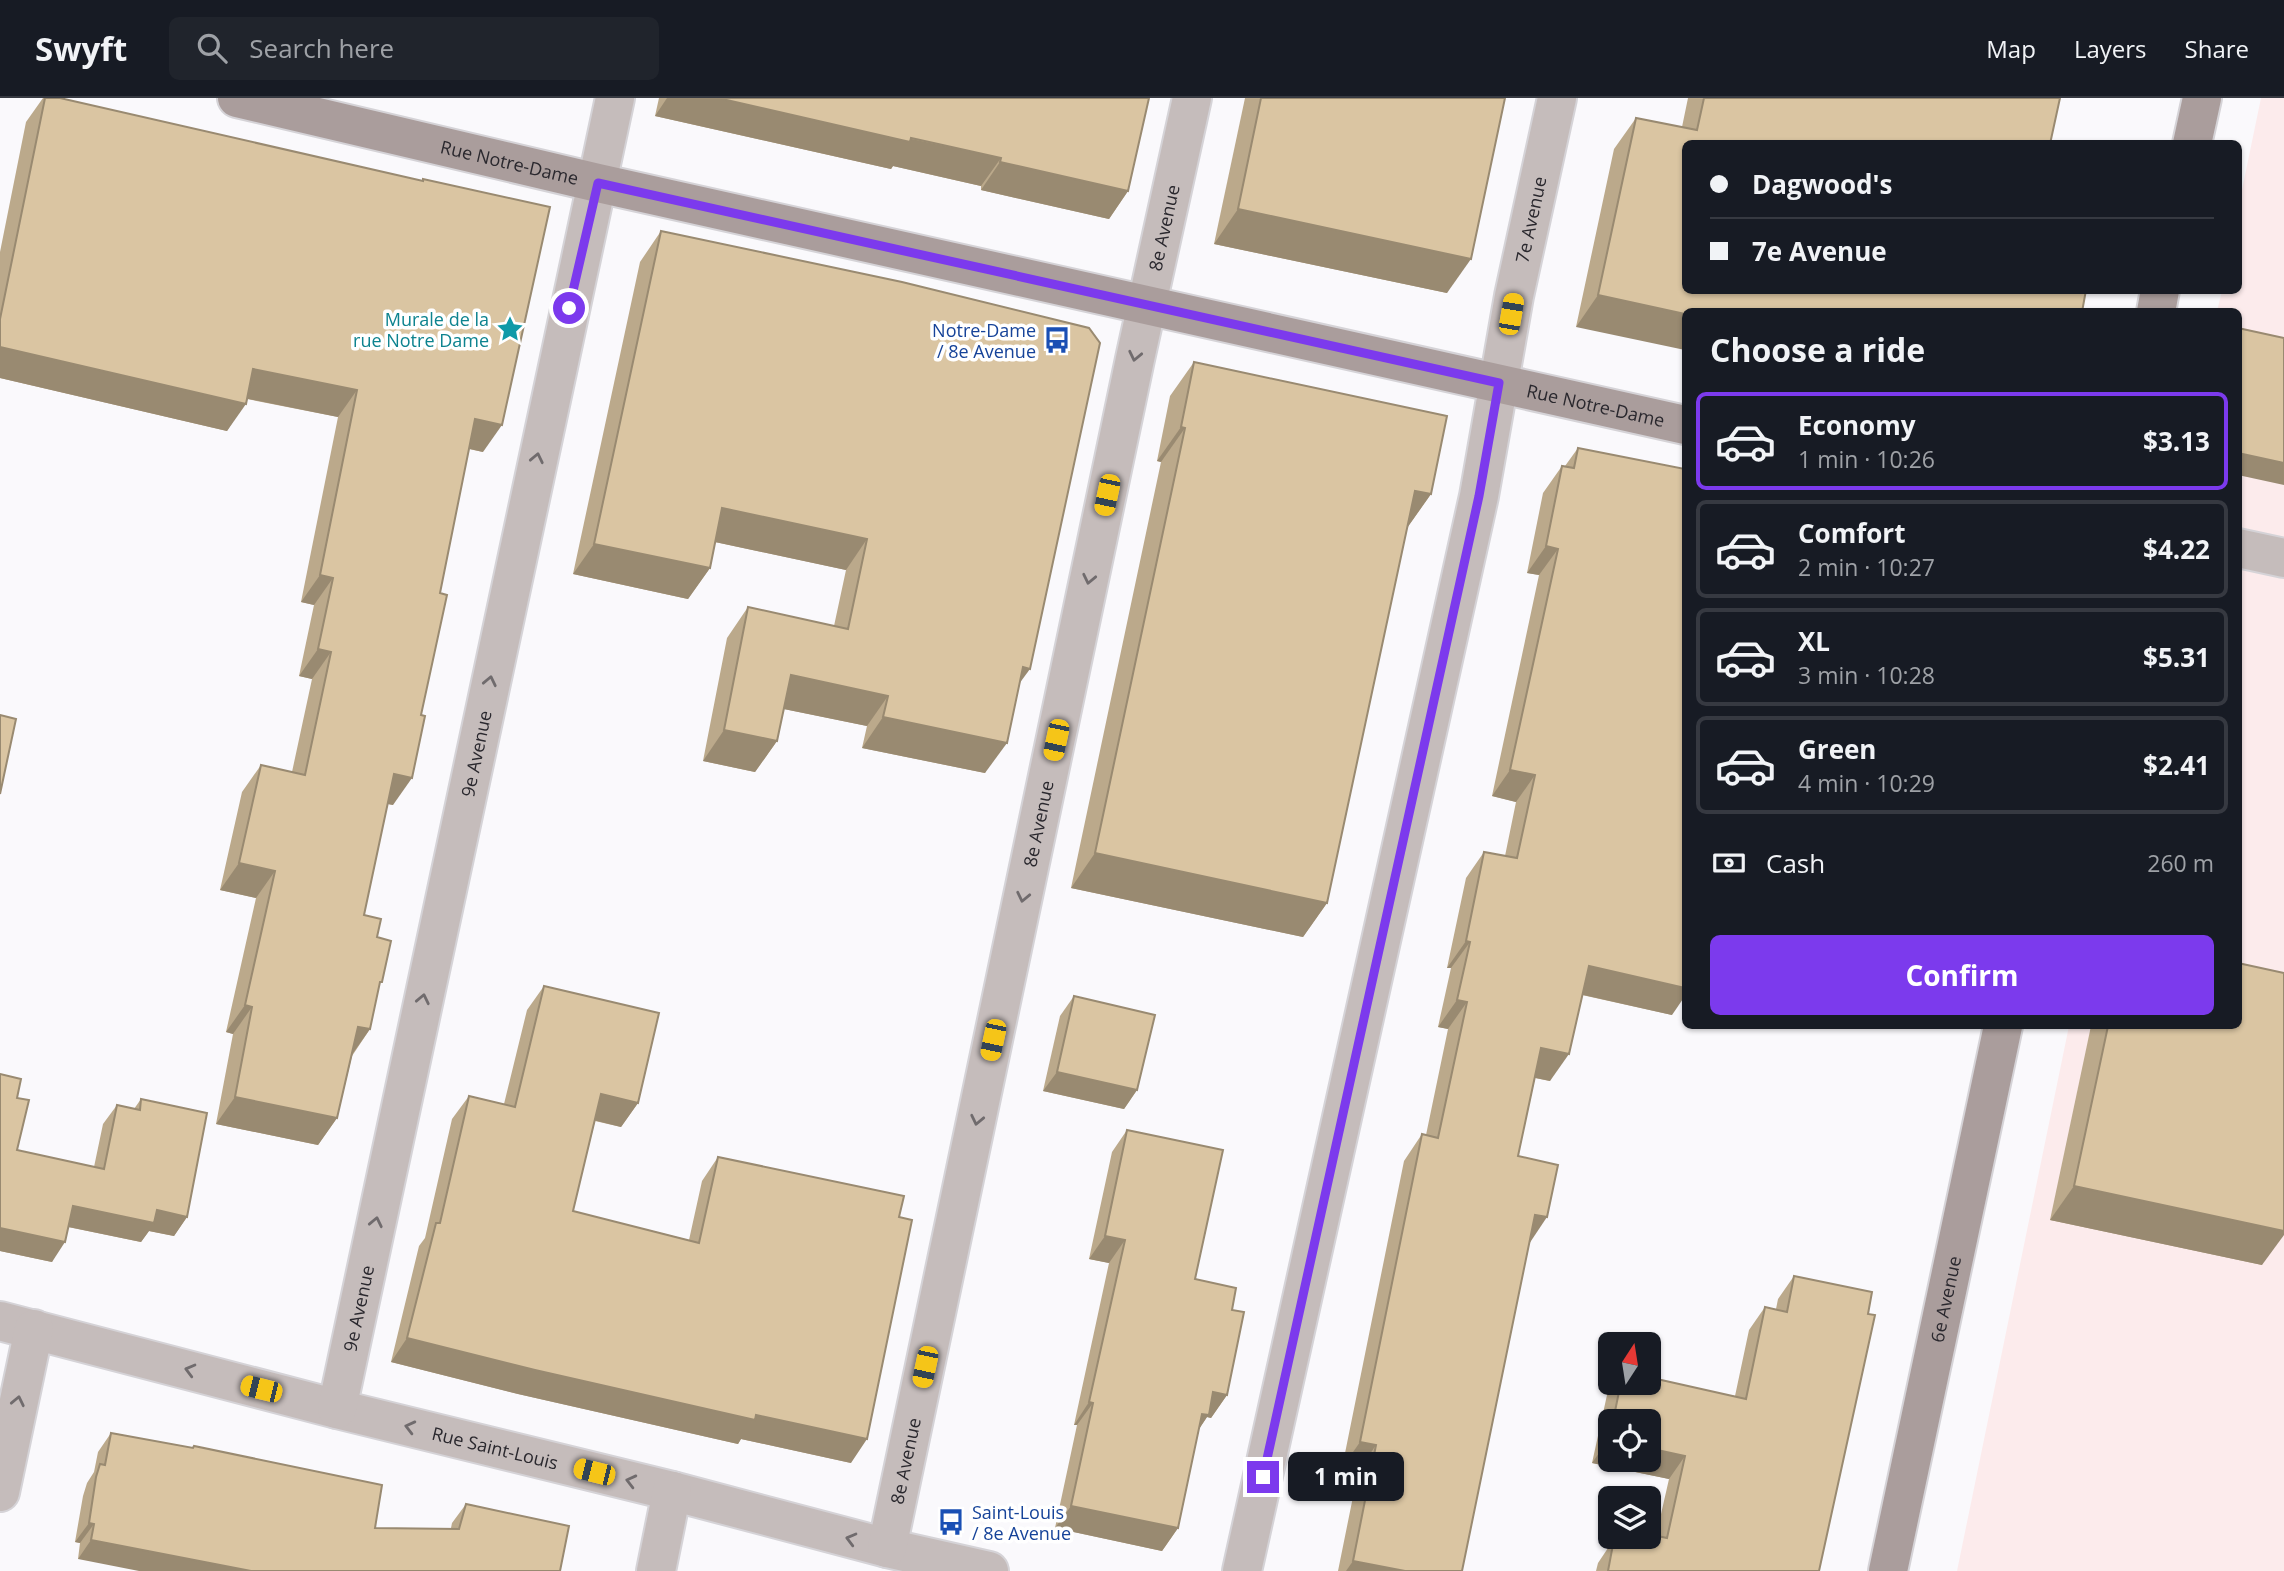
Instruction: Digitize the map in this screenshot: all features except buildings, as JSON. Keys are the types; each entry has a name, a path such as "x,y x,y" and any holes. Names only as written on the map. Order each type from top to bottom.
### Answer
{"street":[{"name":"Rue Notre-Dame","path":"237,98 598,183 1682,424"},
{"name":"9e Avenue","path":"337,1409 615,98"},
{"name":"8e Avenue","path":"887,1548 1146,305 1192,98"},
{"name":"7e Avenue","path":"1242,1571 1479,496 1514,296 1557,98"},
{"path":"2193,140 2202,98"},
{"path":"2242,549 2284,558"},
{"name":"6e Avenue","path":"1888,1571 2002,1029"},
{"path":"0,1492 17,1325"},
{"name":"Rue Saint-Louis","path":"17,1325 337,1409 672,1491 887,1548 989,1571"},
{"path":"656,1571 672,1491"}],"shaded area":[{"path":"2261,98 2284,98 2284,1571 1957,1571 2068,1029 2242,1029 2242,308 2218,308 2221,294 2242,294 2242,190"}],"place":[{"name":"Murale de la rue Notre Dame","path":"510,329"},
{"name":"Notre-Dame / 8e Avenue","path":"1057,340"},
{"name":"Saint-Louis / 8e Avenue","path":"951,1522"}],"route":[{"path":"569,308 598,183 1499,383 1479,496 1263,1477"}]}
